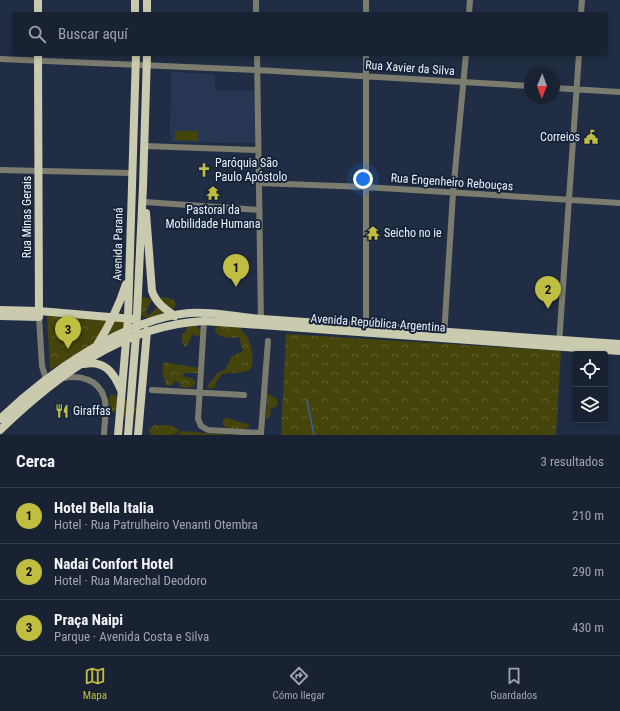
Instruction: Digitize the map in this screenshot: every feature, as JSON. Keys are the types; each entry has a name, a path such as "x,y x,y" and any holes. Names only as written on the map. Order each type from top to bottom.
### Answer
{"main road":[{"path":"38,0 38,12"},
{"path":"135,0 135,12"},
{"path":"147,0 147,12"},
{"name":"Avenida Paraná","path":"118,435 128,318 131,173 136,56"},
{"name":"Avenida Paraná","path":"128,435 136,335 147,56"},
{"name":"Rua Minas Gerais","path":"38,57 39,314"},
{"path":"143,187 146,202 152,291 154,298 159,304 175,316"},
{"path":"97,346 122,297 129,272"},
{"name":"Avenida República Argentina","path":"0,310 39,314 128,318 136,322 161,319 188,313 204,313 261,323 559,343 620,344"},
{"name":"Avenida República Argentina","path":"0,316 39,314"},
{"name":"Avenida República Argentina","path":"0,430 17,414 62,378 108,348 147,331 185,322 204,321 366,326 444,335"},
{"path":"0,419 46,379 97,346 127,330 136,322"},
{"path":"138,435 147,331"},
{"name":"Avenida República Argentina","path":"559,343 620,352"},
{"path":"81,365 93,363 107,368 114,375 122,392"},
{"path":"112,435 119,424"}],"street":[{"path":"256,0 256,12"},
{"path":"366,0 366,12"},
{"path":"469,12 470,0"},
{"path":"581,12 582,0"},
{"path":"257,56 261,323"},
{"path":"366,56 366,326"},
{"path":"444,335 453,193 466,56"},
{"path":"559,343 568,200 578,89 579,56"},
{"name":"Rua Xavier da Silva","path":"0,59 38,57 147,65 524,86"},
{"path":"560,88 620,92"},
{"path":"144,146 258,150"},
{"path":"0,170 131,173"},
{"name":"Rua Engenheiro Rebouças","path":"259,183 365,187 620,203"},
{"path":"146,202 259,210"},
{"name":"Rua Minas Gerais","path":"39,314 42,366 46,379"},
{"path":"204,321 198,419 201,426 208,430 261,433 268,341"},
{"path":"62,378 80,376 90,380 98,386 104,398 104,435"},
{"path":"152,390 244,395"}],"shaded area":[{"path":"171,72 215,74 215,90 255,91 256,143 170,142"}],"green space":[{"path":"175,131 198,131 198,141 175,140"},
{"path":"140,297 152,299 146,312 146,314 149,315 157,307 158,298 171,299 176,304 173,309 165,315 149,318 139,314"},
{"path":"47,314 123,320 123,328 50,370"},
{"path":"207,317 230,317 248,338 253,360 249,370 222,374 216,382 215,387 211,389 207,386 218,373 226,369 231,357 243,351 239,337 227,338 219,335 216,333 215,329 218,324"},
{"path":"187,326 197,326 202,332 199,336 192,335 187,346 184,346 182,342 182,335 188,328"},
{"path":"286,334 561,351 556,435 281,435"},
{"path":"164,362 198,368 198,373 184,373 183,377 191,378 195,381 195,385 190,388 181,387 179,383 175,381 172,385 167,386 162,371"},
{"path":"267,393 277,399 278,403 276,407 271,408 270,417 266,419 266,397"},
{"path":"111,394 115,395 118,399 127,401 133,405 137,410 133,416 126,418 121,413 111,411 108,401"},
{"path":"225,418 249,424 249,427 243,429 232,429 226,427 223,425 223,420"},
{"path":"155,425 168,425 177,428 179,432 172,435 151,435 149,429"},
{"path":"181,431 230,435 178,435"}],"waterway":[{"path":"307,401 314,435"}],"place":[{"name":"Correios","path":"591,137"},
{"name":"Paróquia São Paulo Apóstolo","path":"204,170"},
{"name":"Pastoral da Mobilidade Humana","path":"213,193"},
{"name":"Seicho no ie","path":"373,233"},
{"name":"Hotel Bella Italia","path":"236,287"},
{"name":"Nadai Confort Hotel","path":"548,309"},
{"name":"Praça Naipi","path":"68,349"},
{"name":"Giraffas","path":"62,411"}]}
